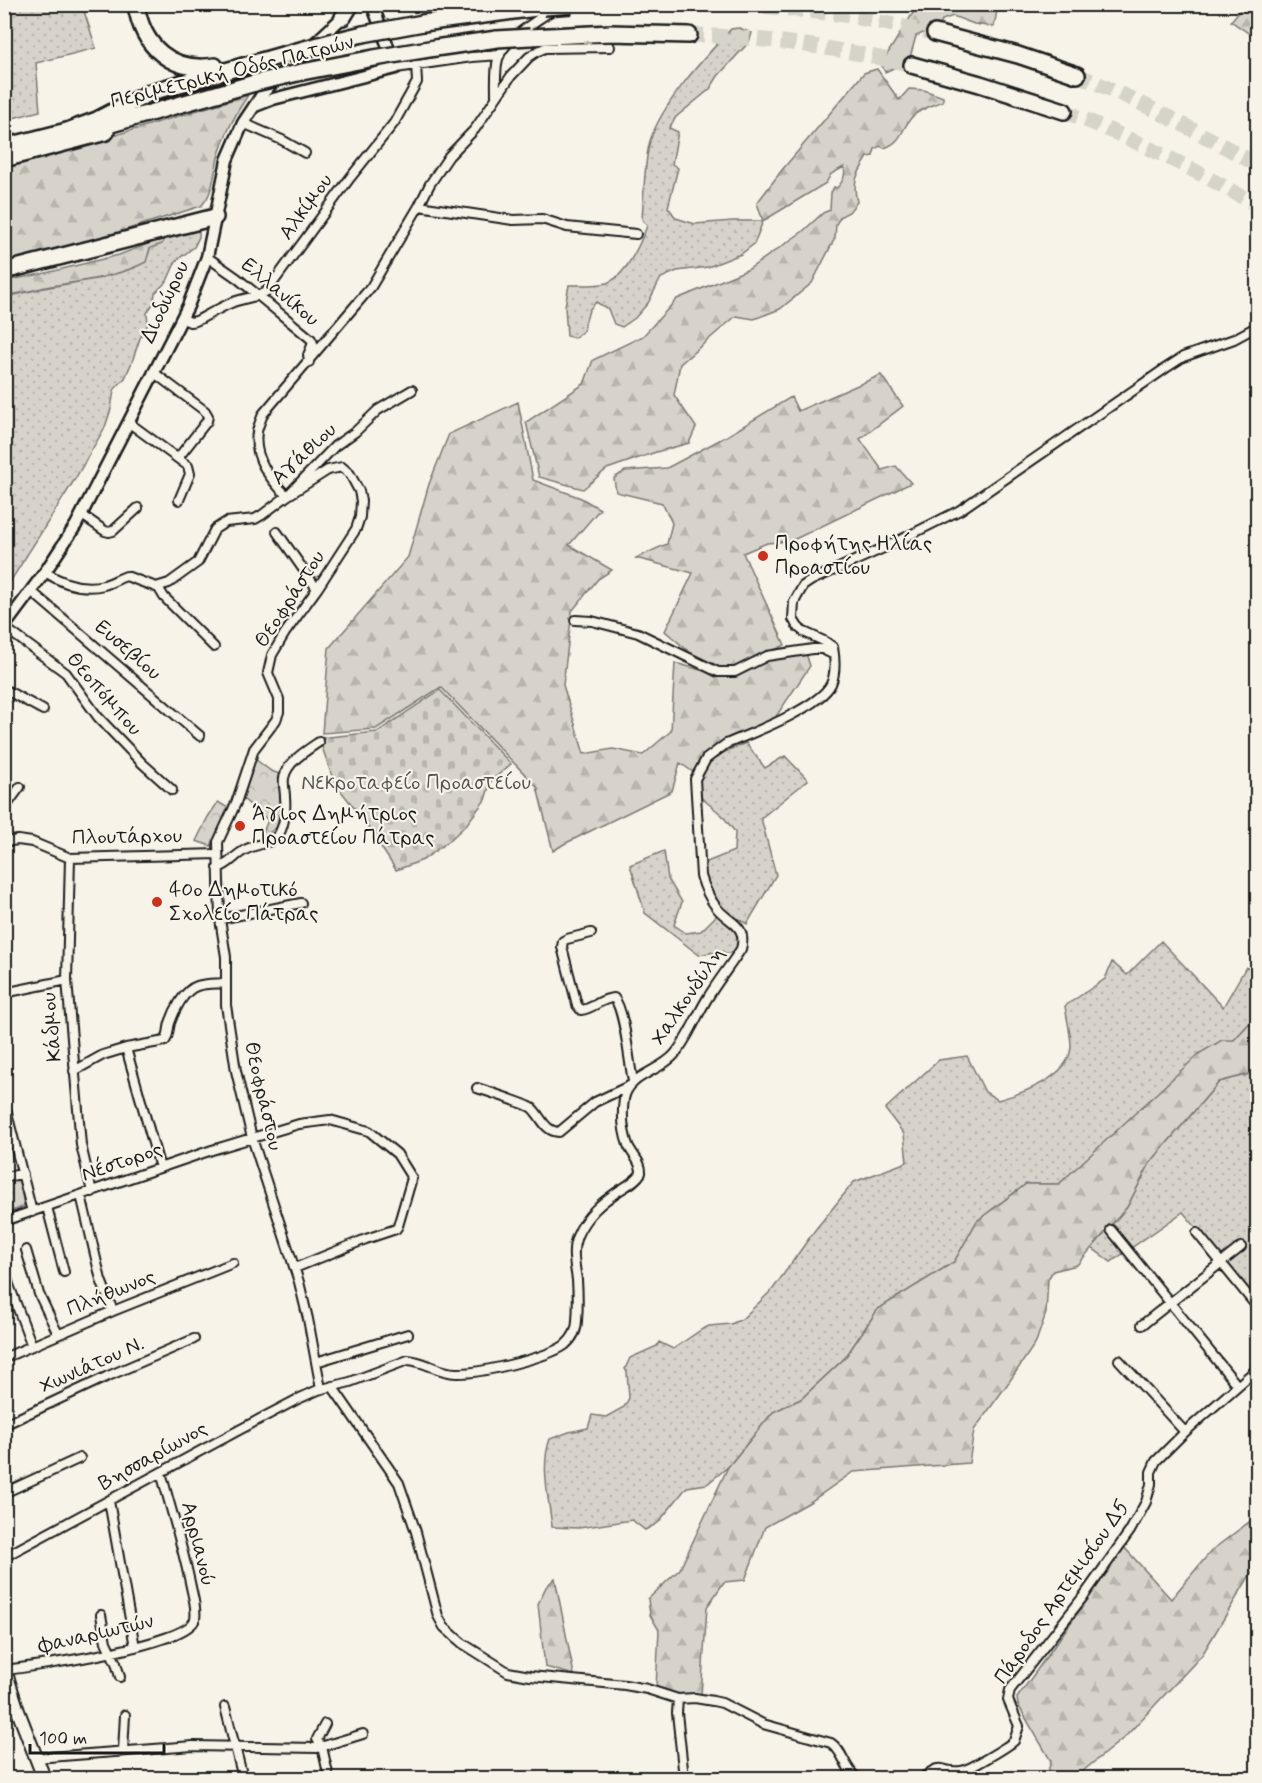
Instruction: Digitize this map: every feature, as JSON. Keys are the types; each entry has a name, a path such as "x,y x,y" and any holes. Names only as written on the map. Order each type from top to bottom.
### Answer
{"highway":[{"path":"136,4 147,38 158,51 182,66 199,68 261,60"},
{"name":"Περιμετρική Οδός Πατρών","path":"4,147 67,131 97,120 151,92 261,60 363,34 423,23 583,4"},
{"name":"Περιμετρική Οδός Πατρών","path":"4,153 152,114 255,83 374,58 435,48 498,47 530,37 611,33 688,35"},
{"path":"934,33 1008,52 1077,75"},
{"path":"912,65 1064,111"},
{"path":"4,159 123,127 142,121 152,114"},
{"path":"4,271 215,218"}],"main road":[{"path":"5,1669 44,1779"}],"street":[{"name":"Διοδώρου","path":"4,627 45,572 82,515 195,291 207,257 227,160 243,123 252,108 287,67 357,4"},
{"path":"372,4 396,68"},
{"path":"252,108 273,99 396,68 498,47 512,40 560,4"},
{"path":"496,98 498,47"},
{"path":"287,496 271,480 263,467 257,449 257,433 263,414 371,287 430,184 443,165 475,129 511,76 538,51 545,48 610,47"},
{"name":"Αλκίμου","path":"181,318 190,322 196,321 231,303 264,293 269,288 350,178 394,123 417,82 416,64"},
{"path":"243,123 305,153"},
{"path":"419,206 513,220 542,219 567,227 636,234"},
{"name":"Ελλανίκου","path":"207,257 258,295 310,339 313,343 308,355 309,362"},
{"path":"834,655 833,647 804,632 793,619 792,611 798,592 812,580 960,510 1183,357 1234,339 1257,326"},
{"path":"153,372 206,411 208,416 207,421 178,458"},
{"name":"Αγάθιου","path":"158,587 169,583 198,562 215,529 226,522 255,519 262,515 287,496 335,446 355,432 378,410 412,390"},
{"path":"128,422 188,466 190,470 179,500"},
{"name":"Θεοφράστου","path":"287,496 328,470 342,467 350,474 359,491 360,517 356,529 318,589 285,633 270,661 268,673 279,699 279,712 276,720 251,755 236,803 219,838 218,868 220,919 226,957 227,1013 236,1071 252,1138 295,1268 308,1318 321,1389"},
{"path":"82,515 109,532 138,508"},
{"path":"277,532 318,589"},
{"path":"45,572 66,583 79,586 100,586 127,576 158,587 164,597 214,647"},
{"name":"Ευσεβίου","path":"31,591 200,736"},
{"path":"575,620 592,621 638,633 718,672 735,672 766,656 813,649 822,649 834,655"},
{"name":"Θεοπόμπου","path":"4,627 66,673 98,717 172,790"},
{"name":"Χαλκονδύλη","path":"477,1088 529,1105 549,1130 559,1132 595,1102 655,1070 675,1054 706,1000 743,944 740,929 714,905 701,876 695,778 706,759 726,744 802,710 822,695 830,686 833,677 834,655"},
{"path":"4,689 43,710"},
{"path":"218,868 228,864 248,848 273,839 279,833 286,805 283,780 285,775 298,758 319,742"},
{"path":"4,809 20,787"},
{"name":"Πλουτάρχου","path":"4,842 18,840 32,842 70,858 218,854"},
{"name":"Κάδμου","path":"70,858 67,980 81,1145 92,1192"},
{"path":"220,919 301,903"},
{"path":"321,1389 356,1380 408,1360 457,1373 508,1365 551,1353 564,1346 576,1331 577,1283 573,1253 577,1235 590,1213 609,1197 636,1180 641,1173 640,1164 628,1146 624,1126 623,1103 625,1093 631,1084 618,1002 614,998 608,998 587,1010 581,1010 577,1005 562,947 563,942 567,939 591,933"},
{"path":"4,993 67,980"},
{"path":"74,1071 103,1055 165,1041 168,1038 175,1012 191,989 198,985 226,983"},
{"path":"126,1048 160,1168"},
{"path":"4,1101 32,1212"},
{"name":"Νέστορος","path":"4,1221 299,1124 330,1120 369,1131 397,1154 412,1178 404,1212 396,1229 295,1268"},
{"path":"4,1177 23,1174"},
{"path":"81,1196 101,1280 113,1311"},
{"path":"47,1207 64,1272"},
{"path":"1111,1230 1238,1385"},
{"path":"1197,1233 1257,1308"},
{"path":"1142,1325 1241,1247"},
{"path":"26,1250 39,1294 58,1334"},
{"name":"Πλήθωνος","path":"4,1358 233,1263"},
{"path":"4,1268 32,1346"},
{"path":"316,1362 408,1334"},
{"name":"Χωνιάτου Ν.","path":"4,1425 194,1339"},
{"path":"1119,1360 1185,1432"},
{"name":"Πάροδος Αρτεμισίου Δ5","path":"923,1779 931,1771 940,1768 955,1771 969,1769 1014,1741 1018,1726 1008,1698 1010,1690 1118,1549 1146,1502 1154,1465 1185,1432 1257,1368"},
{"path":"332,1386 399,1483 416,1532 438,1616 452,1635 508,1672 626,1685 678,1699 717,1702 763,1724 831,1743 837,1747 845,1765 857,1779"},
{"name":"Βησσαρίωνος","path":"4,1557 241,1429 321,1389"},
{"path":"4,1493 80,1458"},
{"name":"Αρριανού","path":"161,1472 191,1586 195,1614 192,1624"},
{"path":"109,1501 135,1647"},
{"path":"101,1615 106,1642 116,1662 120,1677"},
{"name":"Φαναριωτών","path":"5,1669 111,1653 182,1632 192,1624"},
{"path":"678,1699 676,1713 684,1779"},
{"path":"225,1707 243,1779"},
{"path":"123,1751 125,1715"},
{"path":"325,1724 317,1739 329,1779"},
{"path":"36,1758 186,1746 309,1748 321,1747 363,1734"}],"green space":[{"path":"1245,4 1257,5 1257,39 1231,21"},
{"path":"4,5 82,5 96,48 36,63 40,111 5,120"},
{"path":"918,5 998,5 994,27 974,24 953,16 942,20 940,26 916,36 909,61 885,72 881,64"},
{"path":"739,28 752,33 749,42 718,76 710,89 676,117 669,128 678,132 672,164 678,168 668,207 676,218 695,224 763,221 754,244 741,254 708,267 677,271 661,278 648,303 635,318 622,327 614,324 608,309 596,302 589,310 583,331 574,338 567,336 565,306 569,285 598,285 614,279 632,259 647,226 642,219 645,169 650,141 656,126 674,97 709,53 731,29"},
{"path":"877,69 899,100 909,89 924,90 943,97 943,101 915,114 895,142 884,148 880,146 875,149 873,156 868,157 856,178 857,202 849,212 841,216 836,224 835,238 812,283 780,309 754,319 736,316 680,364 674,395 696,427 689,443 607,469 583,489 539,477 526,422 584,384 593,360 643,336 677,299 749,269 830,210 831,193 834,187 837,188 842,181 845,173 844,167 831,174 826,183 763,221 757,203 864,73"},
{"path":"248,95 228,131 219,154 209,195 201,206 5,266 5,163 66,150"},
{"path":"192,229 199,232 199,237 194,247 176,261 167,281 155,293 154,302 147,313 148,324 140,338 132,362 125,378 114,390 105,427 5,590 5,295 96,279 134,268 149,253 150,248 162,244 166,237"},
{"path":"166,237 162,244 150,248 146,262 122,272 5,295 5,281 119,255"},
{"path":"881,375 903,406 860,439 882,470 896,466 911,483 791,541 767,543 743,553 785,645 739,667 707,667 665,631 693,573 636,558 667,544 672,523 662,503 616,492 614,478 625,471 667,468 727,436 791,397 798,411"},
{"path":"518,402 533,480 581,498 600,509 569,545 612,570 598,579 572,611 563,685 584,754 613,749 643,755 671,731 675,663 723,676 736,674 769,658 806,653 810,666 775,718 727,740 708,752 693,772 680,763 672,791 553,851 537,787 441,687 376,729 322,733 329,648 408,557 429,484 449,434"},
{"name":"Νεκροταφείο Προαστείου","path":"440,690 511,764 491,781 485,800 466,825 450,840 423,860 396,870 362,818 334,782 319,738 377,732"},
{"path":"746,743 765,768 785,756 808,780 761,818 776,875 747,924 722,909 710,889 702,864 734,851 735,832 722,815 699,796 702,774 712,760"},
{"path":"255,759 271,771 280,774 281,805 277,827 263,837 268,820 243,799"},
{"path":"218,802 228,808 211,846 196,841 208,817"},
{"path":"664,851 668,879 682,902 674,925 686,933 701,931 717,915 737,935 736,953 699,955 645,913 630,865"},
{"path":"1161,941 1223,1007 1246,967 1257,974 1257,1015 1234,1040 1109,1139 1059,1184 1026,1184 977,1221 954,1262 878,1309 845,1358 801,1399 773,1412 728,1467 707,1484 687,1487 658,1523 645,1530 632,1520 579,1528 552,1527 545,1471 550,1439 588,1428 592,1415 606,1417 624,1407 629,1398 625,1369 630,1358 657,1346 659,1342 673,1349 709,1326 731,1324 742,1319 773,1289 815,1230 854,1182 907,1162 904,1134 885,1109 939,1060 967,1056 985,1092 998,1100 1044,1082 1064,1066 1069,1056 1071,1044 1065,1006 1105,979 1112,962 1127,975"},
{"path":"1257,1015 1257,1072 1219,1082 1150,1163 1127,1207 1077,1265 1053,1271 1048,1279 1046,1313 1036,1342 974,1430 969,1463 853,1472 810,1502 765,1527 745,1580 724,1582 707,1607 701,1696 674,1694 656,1688 659,1630 650,1615 648,1599 680,1569 728,1467 773,1412 801,1399 845,1358 878,1309 954,1262 977,1221 1026,1184 1059,1184 1200,1053 1222,1040 1234,1040"},
{"path":"1257,1072 1257,1288 1251,1293 1183,1212 1111,1262 1092,1248 1127,1207 1150,1163 1219,1082"},
{"path":"20,1179 24,1207 5,1213 5,1181"},
{"path":"1257,1516 1257,1569 1250,1575 1202,1655 1125,1737 1074,1778 1046,1778 1051,1761 1018,1705 1017,1698 1123,1546 1171,1599 1212,1550"},
{"path":"555,1578 574,1675 545,1667 538,1604 546,1587"}],"tunnel":[{"path":"742,4 844,15 935,33"},
{"path":"689,35 801,44 912,65"},
{"path":"1077,75 1146,106 1258,165"},
{"path":"1064,111 1163,155 1258,206"}],"place":[{"name":"Προφήτης Ηλίας Προαστίου","path":"763,556"},
{"name":"Άγιος Δημήτριος Προαστείου Πάτρας","path":"240,826"},
{"name":"40ο Δημοτικό Σχολείο Πάτρας","path":"157,902"}]}
